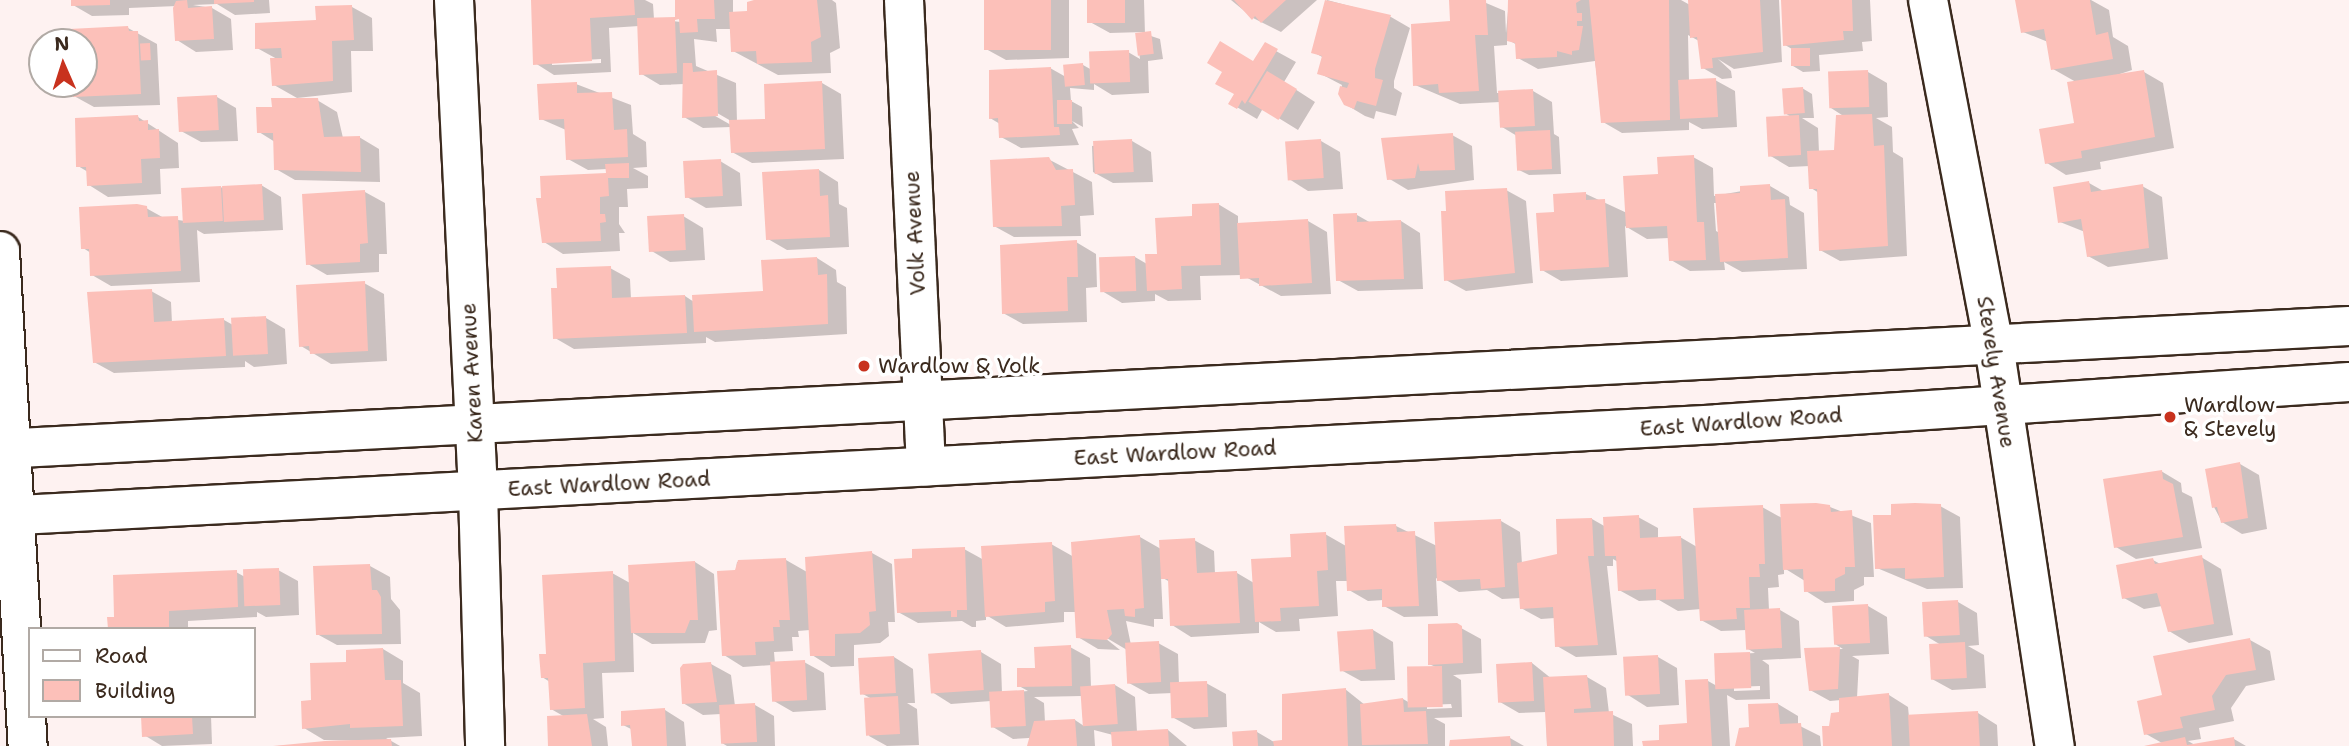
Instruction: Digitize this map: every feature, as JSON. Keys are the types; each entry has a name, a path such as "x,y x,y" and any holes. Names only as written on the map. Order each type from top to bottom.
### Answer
{"main road":[{"name":"Karen Avenue","path":"453,0 478,491 485,746"},
{"name":"Volk Avenue","path":"904,0 926,466"},
{"name":"Stevely Avenue","path":"1928,0 1994,345 2001,405 2055,746"},
{"path":"0,251 8,516 28,746"},
{"path":"5,449 2349,327"},
{"name":"East Wardlow Road","path":"8,516 2001,405 2349,382"}],"building":[{"path":"71,0 110,0 110,5 71,6"},
{"path":"187,0 188,8 212,6 214,39 175,41 173,8 176,1"},
{"path":"214,0 254,0 254,2 214,4"},
{"path":"531,0 634,0 635,15 590,18 592,61 533,65"},
{"path":"675,0 714,0 715,19 697,19 698,32 680,33 679,19 675,20 677,73 639,75 637,18 675,17"},
{"path":"817,0 821,37 811,42 812,62 757,64 756,51 731,52 729,12 747,11 747,2"},
{"path":"984,0 1051,0 1051,50 984,50"},
{"path":"1087,0 1125,0 1125,23 1087,23"},
{"path":"1234,0 1286,0 1261,23 1255,16 1252,20"},
{"path":"1325,0 1391,15 1375,69 1375,78 1383,80 1376,106 1357,101 1354,109 1344,105 1338,94 1340,86 1347,88 1349,83 1317,74 1322,56 1311,53"},
{"path":"1449,0 1486,0 1488,35 1475,35 1479,91 1439,93 1438,84 1413,86 1411,24 1450,21"},
{"path":"1508,0 1581,0 1576,3 1577,13 1582,13 1582,21 1577,21 1577,26 1583,26 1579,50 1572,51 1572,55 1557,51 1557,57 1516,59 1515,43 1507,41"},
{"path":"1589,0 1669,0 1670,120 1601,123"},
{"path":"1688,0 1760,0 1763,52 1712,58 1713,68 1701,69 1697,37 1690,38"},
{"path":"1781,0 1852,0 1853,31 1843,31 1844,40 1783,46"},
{"path":"2015,0 2090,0 2096,35 2108,32 2113,59 2051,70 2044,29 2021,33"},
{"path":"352,5 354,40 332,41 333,81 272,86 270,58 282,58 281,48 255,49 255,23 316,20 315,6"},
{"path":"128,26 129,31 138,31 141,94 98,96 98,28 89,28"},
{"path":"1151,31 1154,54 1138,56 1135,33"},
{"path":"1220,41 1253,61 1265,42 1278,49 1245,104 1242,100 1237,109 1228,104 1234,94 1215,84 1222,72 1207,63"},
{"path":"150,43 151,60 141,61 140,44"},
{"path":"1791,48 1810,48 1810,66 1791,66"},
{"path":"1129,50 1130,82 1090,83 1089,51"},
{"path":"683,63 692,63 693,72 717,70 718,116 682,118"},
{"path":"1083,63 1085,85 1065,87 1063,65"},
{"path":"1051,67 1054,127 1059,127 1060,135 999,138 998,118 989,119 989,70"},
{"path":"1868,70 1869,107 1829,108 1828,71"},
{"path":"2144,70 2155,137 2081,151 2082,158 2045,164 2039,129 2074,123 2067,82"},
{"path":"1267,71 1297,89 1278,120 1248,102"},
{"path":"1716,78 1718,117 1680,119 1678,80"},
{"path":"822,81 825,149 731,153 729,120 765,119 764,84"},
{"path":"577,82 577,93 612,92 614,130 627,129 628,157 566,160 564,119 539,120 537,84"},
{"path":"1803,87 1805,113 1784,114 1782,88"},
{"path":"1533,89 1535,126 1500,128 1498,91"},
{"path":"217,95 219,130 179,132 177,97"},
{"path":"271,98 318,98 324,137 360,136 361,172 274,170 273,133 257,133 256,107 272,107"},
{"path":"1057,100 1072,100 1072,124 1057,124"},
{"path":"1872,114 1874,146 1884,145 1888,246 1819,251 1817,189 1809,189 1807,151 1834,150 1836,115"},
{"path":"138,115 139,121 148,120 148,130 159,129 160,158 141,159 142,183 87,186 86,167 76,167 75,118"},
{"path":"1799,115 1801,155 1768,157 1766,117"},
{"path":"1550,130 1552,169 1517,171 1515,132"},
{"path":"1453,133 1455,170 1420,171 1418,163 1415,178 1387,180 1381,138"},
{"path":"1132,139 1134,172 1095,174 1093,141"},
{"path":"1321,139 1324,178 1288,180 1285,142"},
{"path":"1694,155 1697,222 1704,222 1706,260 1669,261 1667,226 1626,228 1623,176 1658,174 1657,157"},
{"path":"1049,157 1056,170 1073,169 1075,205 1061,206 1062,226 993,227 990,160"},
{"path":"721,159 723,196 685,198 683,161"},
{"path":"629,163 629,178 608,178 609,196 600,197 600,214 605,214 606,222 600,223 601,241 542,243 536,198 541,198 540,176 606,173 605,164"},
{"path":"819,169 820,196 828,195 830,237 766,240 762,172"},
{"path":"2089,181 2091,192 2143,184 2149,248 2087,257 2081,219 2058,223 2053,187"},
{"path":"262,184 264,220 224,222 222,186"},
{"path":"1770,184 1771,200 1785,199 1788,258 1720,262 1715,194 1740,193 1740,186"},
{"path":"221,186 223,221 183,223 181,188"},
{"path":"1507,188 1515,273 1444,281 1441,211 1446,211 1445,191"},
{"path":"365,190 368,243 360,244 360,262 306,265 302,194"},
{"path":"1586,192 1586,200 1605,199 1609,267 1540,271 1536,213 1554,212 1553,194"},
{"path":"1219,203 1221,265 1181,266 1182,289 1147,291 1145,254 1157,254 1155,218 1192,216 1192,204"},
{"path":"137,204 147,206 148,217 178,216 181,271 90,276 89,249 81,249 79,207"},
{"path":"1357,213 1357,222 1401,220 1404,279 1336,281 1333,214"},
{"path":"684,214 686,250 649,252 647,216"},
{"path":"1308,219 1312,283 1259,286 1259,278 1240,279 1237,223"},
{"path":"1077,240 1078,277 1067,277 1068,311 1002,314 1000,245"},
{"path":"1135,256 1136,291 1100,292 1099,257"},
{"path":"817,257 818,275 827,274 828,324 694,332 692,295 763,291 761,260"},
{"path":"611,266 612,298 685,295 687,333 553,339 551,288 557,288 556,268"},
{"path":"365,281 368,351 310,354 309,346 299,347 296,285"},
{"path":"152,289 154,322 224,318 226,356 93,363 87,292"},
{"path":"266,316 268,354 233,356 231,318"},
{"path":"2240,462 2248,518 2221,523 2217,507 2212,508 2205,469"},
{"path":"2162,470 2163,479 2173,484 2183,537 2114,548 2103,479"},
{"path":"1780,504 1830,505 1831,512 1852,510 1855,567 1845,567 1845,574 1835,579 1835,591 1804,592 1803,569 1783,570"},
{"path":"1891,504 1941,504 1944,577 1905,579 1905,568 1875,569 1873,515 1891,515"},
{"path":"1763,505 1765,564 1759,564 1760,577 1749,577 1750,608 1736,608 1737,619 1700,621 1693,508"},
{"path":"1639,515 1640,538 1681,536 1684,599 1656,600 1656,589 1618,591 1616,556 1605,556 1603,517"},
{"path":"1592,518 1594,556 1588,556 1598,645 1555,647 1553,607 1520,609 1517,563 1557,554 1556,519"},
{"path":"1501,519 1505,587 1481,589 1480,579 1437,581 1434,522"},
{"path":"1396,524 1397,532 1415,531 1419,606 1382,607 1382,589 1347,591 1344,526"},
{"path":"1326,532 1328,570 1317,571 1319,606 1280,608 1281,621 1255,622 1251,559 1291,557 1290,534"},
{"path":"1140,535 1144,608 1135,609 1135,617 1125,616 1124,609 1107,610 1112,634 1107,640 1076,638 1071,542"},
{"path":"1195,538 1197,573 1237,571 1240,623 1170,626 1168,579 1161,579 1159,540"},
{"path":"1052,542 1055,601 1045,602 1045,612 985,617 981,546"},
{"path":"965,547 967,610 957,610 957,617 951,617 951,611 897,613 894,559 912,558 912,549"},
{"path":"872,551 876,611 869,612 870,625 860,633 835,634 835,656 810,656 805,557"},
{"path":"2202,555 2214,624 2168,632 2157,593 2122,599 2116,565 2153,558 2155,564"},
{"path":"786,558 790,620 779,620 780,627 773,627 774,641 755,642 756,655 722,656 717,571 735,570 738,560"},
{"path":"695,561 698,620 690,620 685,633 631,633 628,565"},
{"path":"370,564 372,590 377,590 381,597 382,634 316,635 313,566"},
{"path":"279,568 280,605 244,606 243,569"},
{"path":"237,570 238,607 169,611 169,627 108,627 107,617 114,617 113,575"},
{"path":"613,571 615,661 583,663 585,708 550,710 548,678 541,678 539,654 546,654 542,575"},
{"path":"1958,600 1960,635 1924,637 1922,602"},
{"path":"1868,604 1870,643 1834,645 1832,606"},
{"path":"1780,608 1782,648 1746,650 1744,610"},
{"path":"1457,623 1462,626 1463,663 1428,665 1428,624"},
{"path":"1373,629 1376,669 1340,671 1337,632"},
{"path":"2250,638 2256,670 2226,675 2212,696 2215,710 2180,717 2183,728 2144,735 2137,701 2162,695 2153,656"},
{"path":"1159,641 1161,682 1127,684 1125,643"},
{"path":"1965,642 1967,678 1931,680 1929,644"},
{"path":"1071,645 1072,686 1017,687 1017,668 1035,668 1034,647"},
{"path":"1840,647 1838,689 1809,691 1804,648"},
{"path":"383,648 385,680 401,680 403,726 350,728 350,724 302,729 301,701 311,700 310,663 346,662 346,650"},
{"path":"981,650 984,690 931,694 928,654"},
{"path":"1750,652 1751,688 1715,689 1714,653"},
{"path":"1658,655 1660,694 1625,696 1623,657"},
{"path":"894,656 896,693 860,695 858,658"},
{"path":"805,660 807,700 772,702 770,662"},
{"path":"711,662 717,702 682,704 680,668 683,664"},
{"path":"1532,662 1534,701 1498,703 1496,664"},
{"path":"1442,666 1443,707 1408,708 1407,667"},
{"path":"1587,675 1591,708 1574,709 1574,713 1613,711 1614,746 1547,746 1543,677"},
{"path":"1708,679 1712,746 1643,746 1642,741 1659,740 1659,725 1687,723 1685,680"},
{"path":"1207,681 1208,717 1171,718 1170,682"},
{"path":"1115,684 1118,724 1083,726 1080,686"},
{"path":"1346,688 1348,746 1274,746 1273,741 1282,740 1282,694"},
{"path":"1024,690 1026,726 991,728 989,692"},
{"path":"1889,693 1892,746 1823,746 1822,726 1829,726 1831,713 1839,712 1839,698"},
{"path":"898,696 900,734 866,736 864,698"},
{"path":"1403,698 1404,712 1426,711 1428,744 1362,745 1360,704"},
{"path":"755,703 757,742 721,744 719,705"},
{"path":"1778,703 1780,724 1801,723 1803,746 1735,746 1739,728 1749,727 1748,704"},
{"path":"665,708 667,746 632,746 630,725 621,726 621,711"},
{"path":"1978,711 1980,746 1910,746 1908,715"},
{"path":"587,714 592,746 548,746 547,716"},
{"path":"141,718 192,718 193,734 142,737"},
{"path":"1075,719 1077,746 1027,746 1034,721"},
{"path":"1168,729 1169,746 1112,746 1111,732"},
{"path":"1257,730 1258,746 1233,746 1232,732"},
{"path":"1510,736 1511,746 1449,746 1450,740"},
{"path":"2185,737 2187,745 2234,737 2235,746 2144,746"},
{"path":"391,739 392,746 273,746 325,741"}],"place":[{"name":"Wardlow & Volk","path":"864,366"},
{"name":"Wardlow & Stevely","path":"2170,417"}]}
